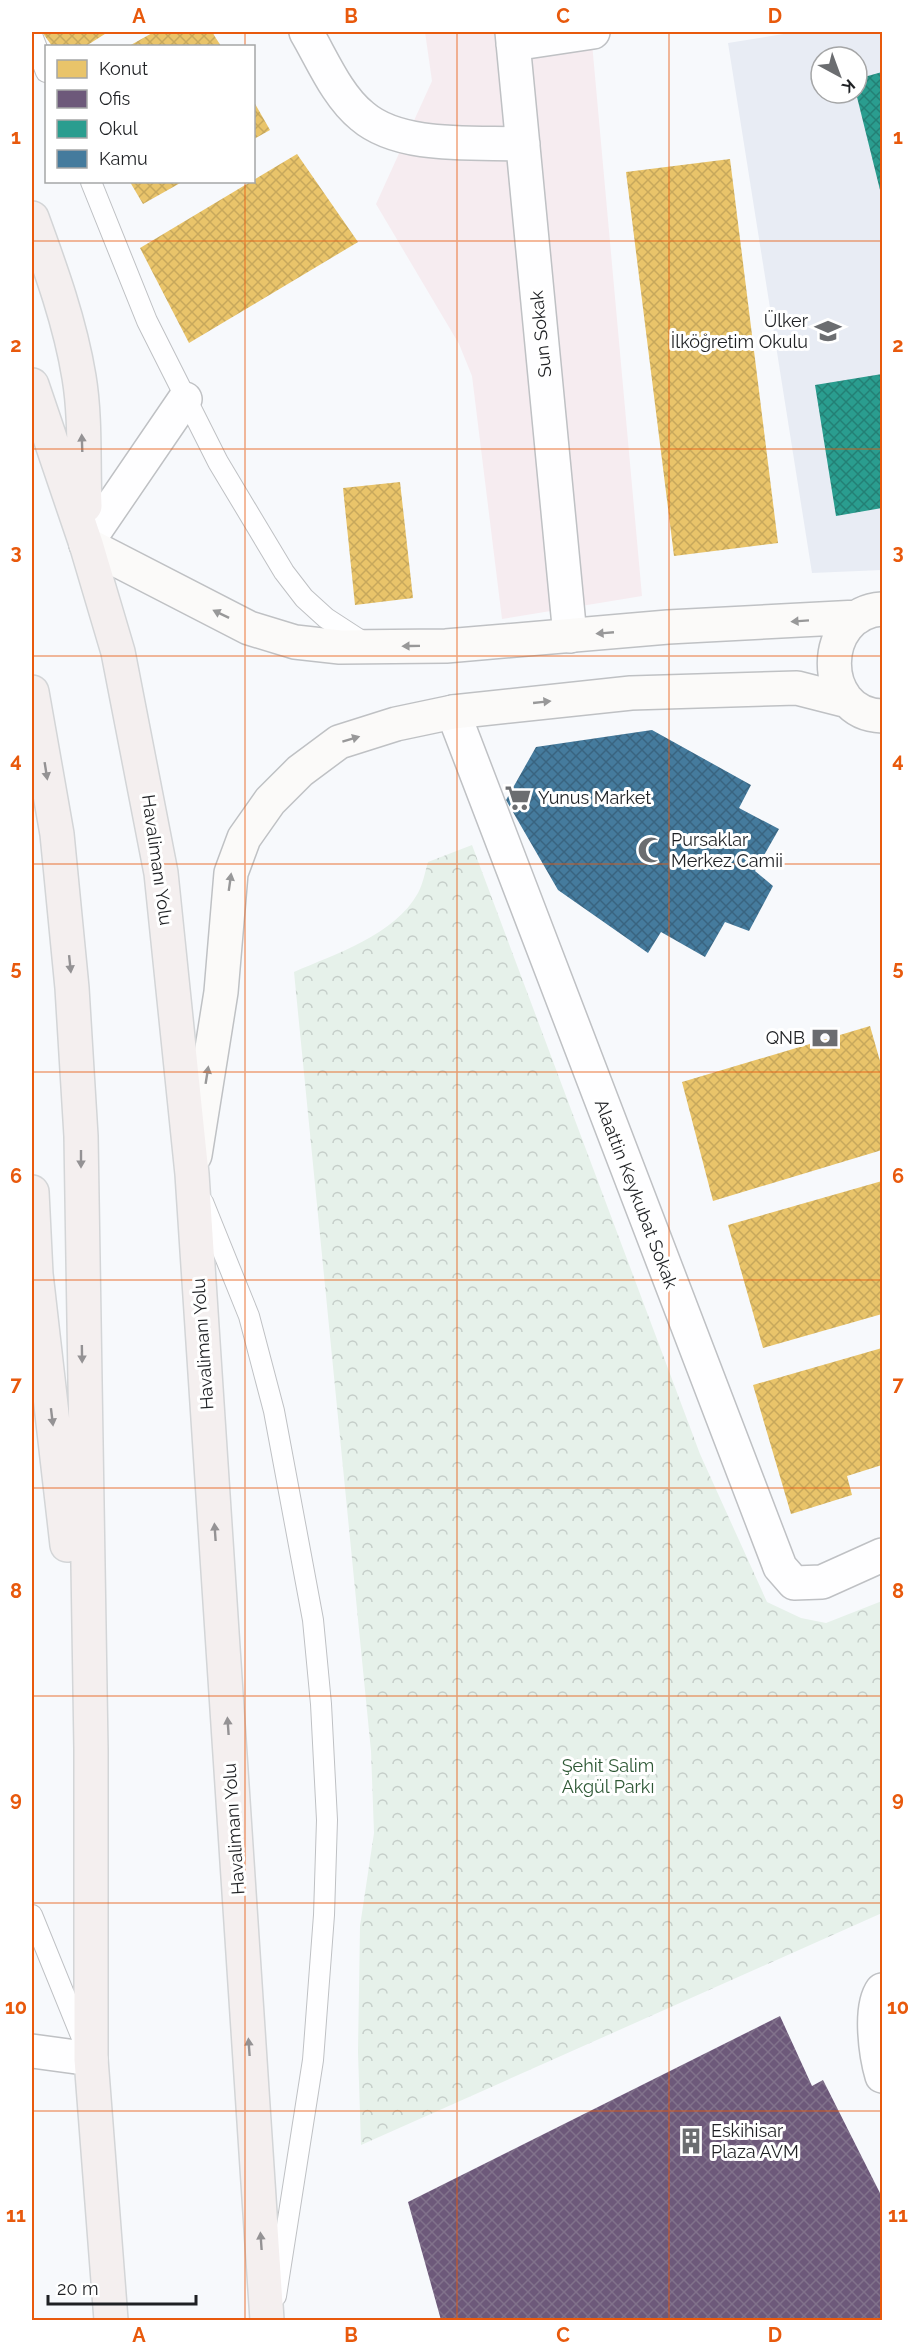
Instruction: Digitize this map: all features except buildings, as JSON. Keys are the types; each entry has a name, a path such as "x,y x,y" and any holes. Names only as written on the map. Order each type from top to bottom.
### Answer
{"highway":[{"path":"32,218 58,289 78,370 86,544"},
{"name":"Havalimanı Yolu","path":"32,385 86,544 118,652 161,873 192,1174 267,2320"},
{"path":"32,692 57,834 72,988 80,1125 91,1749 91,2059 111,2320"},
{"path":"32,1207 34,1279 91,1749"}],"street":[{"path":"306,32 344,95 360,116 380,130 408,138 523,144"},
{"path":"512,38 593,32"},
{"name":"Sun Sokak","path":"512,38 570,636"},
{"path":"185,399 86,544 249,628 295,642 340,647 446,646 870,613"},
{"path":"870,613 848,625 837,644 833,668 838,686 865,710 882,742"},
{"path":"192,1174 221,992 231,873 244,838 270,801 300,771 339,742 396,724 453,712 630,693 797,688 865,710"},
{"name":"Alaattin Keykubat Sokak","path":"453,712 780,1567 794,1583 822,1582 882,1555"},
{"path":"882,1990 879,1995 876,2022 876,2055 882,2076"},
{"path":"32,2051 91,2059"}],"lane":[{"path":"32,35 45,69"},
{"path":"92,183 147,321 185,399 218,462 284,572 304,598 326,618 371,647"},
{"path":"192,1174 249,1316 274,1412 313,1620 321,1704 327,1820 324,1915 313,2060 272,2320"},
{"path":"32,1915 91,2059"}],"shaded area":[{"path":"425,32 591,32 642,596 502,619 472,376 459,344 376,204 432,81"},
{"name":"Ülker İlköğretim Okulu","path":"796,32 882,32 882,570 812,573 728,43"}],"green space":[{"name":"Şehit Salim Akgül Parkı","path":"472,845 700,1454 767,1602 801,1618 826,1623 882,1601 882,1913 361,2145 358,2052 360,1926 374,1833 371,1751 294,972 363,942 395,921 418,893 428,862"}],"place":[{"name":"Ülker İlköğretim Okulu","path":"828,331"},
{"name":"Yunus Market","path":"518,798"},
{"name":"Pursaklar Merkez Camii","path":"651,850"},
{"name":"QNB","path":"825,1038"},
{"name":"Eskihisar Plaza AVM","path":"691,2141"}]}
